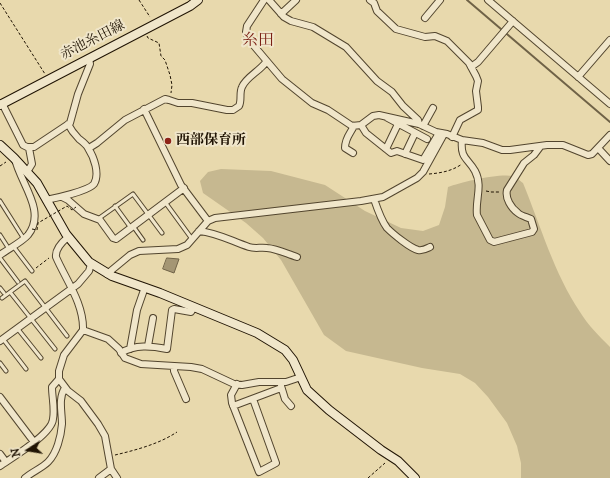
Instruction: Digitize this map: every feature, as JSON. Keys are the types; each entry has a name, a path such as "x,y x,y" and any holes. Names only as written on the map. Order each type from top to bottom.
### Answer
{"street":[{"name":"赤池糸田線","path":"1,104 155,25 198,0"},
{"path":"264,0 247,26 246,32 249,40 266,62 282,79 312,102 354,126 361,125 373,116 379,115 421,125 462,140 484,143 502,150 540,147 547,145 563,145 588,155 592,154 610,135"},
{"path":"269,0 281,14 290,21 313,27 346,47 377,80 392,92 421,125"},
{"path":"281,14 296,0"},
{"path":"370,0 374,3 377,11 396,29 425,37 435,36 447,41 471,67 478,81 476,91 478,110 460,120 452,136"},
{"path":"425,18 440,0"},
{"path":"488,0 610,104"},
{"path":"471,67 478,62 513,21"},
{"path":"578,77 610,40"},
{"path":"1,104 23,145 28,148 34,147 68,124 72,119 78,94 90,64 89,58"},
{"path":"88,148 97,143 125,120 165,99 178,103 192,103 233,110 239,106 241,101 241,88 244,83 266,62"},
{"path":"421,125 433,108"},
{"path":"144,109 176,176 208,221"},
{"path":"386,116 386,118 428,139"},
{"path":"46,200 62,197 94,184 96,175 94,161 88,148 73,132 68,124"},
{"path":"386,149 398,124"},
{"path":"361,125 366,133 391,153 397,151 423,160 442,133"},
{"path":"353,153 345,148 345,146 346,138 354,126"},
{"path":"405,154 414,133"},
{"path":"107,274 130,255 139,251 178,249 187,245 208,221 215,218 374,199 393,192 417,178 442,133"},
{"path":"462,140 461,146 464,157 475,171 479,187 477,215 490,240 494,242 532,232 534,229 530,219 518,213 506,198 507,191 524,163 534,155 540,147"},
{"path":"0,145 37,183 68,237 91,264 107,274 145,287 257,333 285,350 293,360 307,390 329,410 398,461 415,478"},
{"path":"27,172 32,164 28,148"},
{"path":"598,148 610,161"},
{"path":"0,255 28,236 32,229 35,216 33,202 14,158"},
{"path":"62,197 68,200 84,214 100,220 113,238 116,239 184,188"},
{"path":"374,199 387,227 392,232 418,250 425,250 430,247"},
{"path":"199,231 220,235 249,247 258,249 266,248 297,257"},
{"path":"68,237 55,252 58,262 72,288 78,304 84,330 64,355 58,371 59,379 65,388 81,402 98,424 105,436 111,469 117,478"},
{"path":"2,340 78,284 89,271 91,264"},
{"path":"130,349 137,310 145,287"},
{"path":"121,353 130,349 148,346 167,349 172,310 192,312 194,307"},
{"path":"148,346 153,318"},
{"path":"84,330 108,338 125,358 141,364 191,367 207,371 237,384 259,382 281,385"},
{"path":"174,366 174,371 186,399"},
{"path":"233,406 253,399 286,382 301,377"},
{"path":"0,466 34,442 51,426 54,419 52,387 59,379"},
{"path":"237,384 231,395 233,406 259,472 262,472 276,463 253,399"},
{"path":"281,385 285,399 291,406"},
{"path":"25,478 48,463 55,452 62,426 61,393 65,388"},
{"path":"0,397 34,442"},
{"path":"0,454 6,462"},
{"path":"99,478 111,469"}],"lane":[{"path":"98,219 133,194 162,233"},
{"path":"0,201 24,239"},
{"path":"165,202 192,239"},
{"path":"115,206 143,240"},
{"path":"0,235 32,271"},
{"path":"0,258 18,282"},
{"path":"2,298 25,281 67,336"},
{"path":"0,288 4,293"},
{"path":"10,292 55,348"},
{"path":"17,328 41,358"},
{"path":"2,340 26,369"},
{"path":"0,363 6,371"}],"path":[{"path":"139,0 155,25"},
{"path":"0,4 48,80"},
{"path":"144,30 148,38 159,43 161,56 165,60 172,85 169,100"},
{"path":"420,174 439,173 454,169 466,160"},
{"path":"479,187 487,192 507,191"},
{"path":"32,229 37,230 38,223 67,206 72,210 76,207"},
{"path":"109,457 138,449 171,436 177,432"},
{"path":"368,478 391,457"}],"shaded area":[{"path":"221,169 271,171 325,185 365,211 401,228 423,231 439,225 445,207 448,187 490,177 507,175 517,178 523,183 555,266 571,297 587,321 610,347 610,478 521,478 521,463 517,446 507,423 488,397 475,383 460,374 422,368 346,351 324,335 281,260 263,238 246,223 203,193 200,181 208,172"},
{"path":"167,258 179,259 174,273 163,269"}],"waterway":[{"path":"467,0 610,122"}],"place":[{"name":"西部保育所","path":"168,141"}],"district":[{"name":"糸田","path":"258,42"}]}
